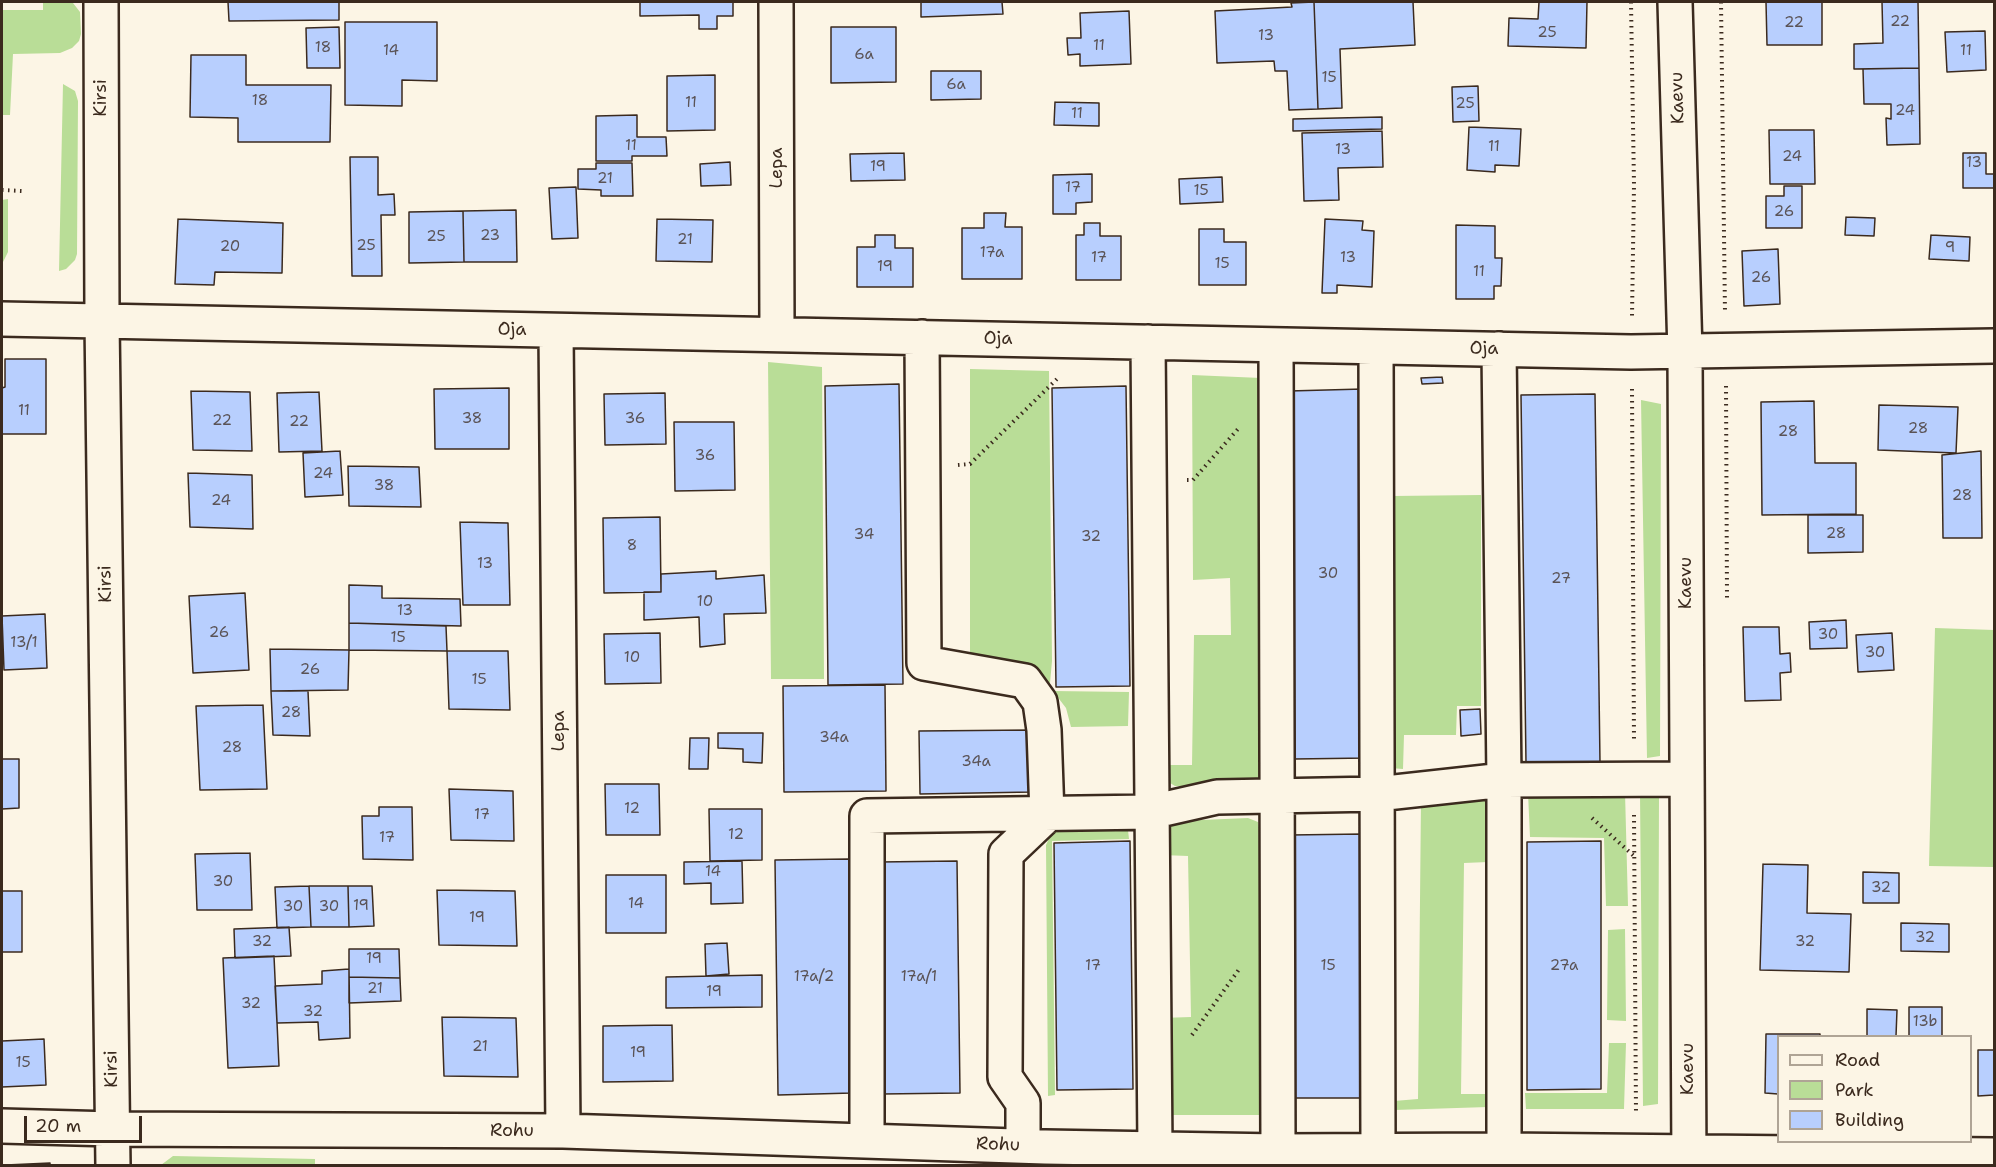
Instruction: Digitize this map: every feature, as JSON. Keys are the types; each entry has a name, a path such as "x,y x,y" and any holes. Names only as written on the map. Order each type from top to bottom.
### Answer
{"street":[{"name":"Kirsi","path":"101,2 102,321 113,1166"},
{"name":"Lepa","path":"777,2 777,334"},
{"name":"Kaevu","path":"1676,2 1685,352 1689,1159"},
{"name":"Oja","path":"2,319 1631,352 1995,346"},
{"name":"Lepa","path":"556,331 563,1131"},
{"path":"922,338 924,663 1025,681 1040,702 1044,730 1047,815 1006,854 1005,1077 1023,1103 1038,1153"},
{"path":"1148,342 1155,1149"},
{"path":"1276,345 1278,1151"},
{"path":"1376,347 1378,1150"},
{"path":"1499,349 1504,1150"},
{"path":"867,1141 867,816 1151,812 1217,797 1377,794 1503,780 1687,779"},
{"name":"Rohu","path":"2,1126 113,1129 563,1131 867,1141 1038,1153 1155,1149 1637,1151 1689,1159 1995,1155"}],"path":[{"path":"1631,2 1634,185 1631,352 1637,1151"},
{"path":"2,190 22,191"},
{"path":"923,466 970,464 1064,372"},
{"path":"1149,481 1193,480 1238,429"},
{"path":"1189,1039 1244,964"}],"green space":[{"path":"43,2 73,3 80,12 79,41 72,48 60,53 13,54 10,115 2,115 2,10 43,10"},
{"path":"63,84 75,91 78,101 77,254 75,260 66,269 59,271"},
{"path":"8,199 8,252 2,264 2,200"},
{"path":"768,362 822,367 824,679 771,679"},
{"path":"970,369 1049,371 1052,661 1050,683 1023,668 970,660"},
{"path":"1192,375 1261,378 1267,786 1175,786 1165,780 1162,765 1192,765 1194,635 1231,635 1230,578 1193,580"},
{"path":"1641,400 1661,404 1660,756 1647,758"},
{"path":"1481,495 1481,706 1457,706 1456,735 1404,735 1403,769 1390,768 1393,496"},
{"path":"1935,628 1994,630 1994,867 1929,866"},
{"path":"1053,691 1129,692 1128,726 1071,727 1066,708"},
{"path":"1625,792 1628,906 1606,906 1604,838 1530,837 1528,793"},
{"path":"1640,794 1659,794 1658,1104 1643,1106"},
{"path":"1490,796 1488,862 1464,863 1461,1094 1489,1094 1488,1107 1394,1110 1394,1101 1418,1099 1421,801"},
{"path":"1248,818 1258,822 1260,832 1259,1115 1160,1115 1161,1018 1191,1017 1188,856 1162,855 1167,824 1179,821"},
{"path":"1067,822 1124,824 1128,830 1129,839 1052,841 1055,1095 1048,1096 1046,845 1052,832"},
{"path":"1625,929 1626,1021 1607,1020 1608,930"},
{"path":"1609,1043 1626,1043 1624,1109 1526,1109 1525,1093 1607,1093"},
{"path":"173,1156 315,1159 315,1165 161,1165"}],"building":[{"path":"228,2 339,2 339,20 229,21"},
{"path":"640,2 733,2 733,16 717,16 717,29 699,29 699,15 640,16"},
{"path":"921,2 1002,2 1003,14 921,17"},
{"path":"1314,2 1318,109 1289,110 1287,71 1275,71 1274,61 1217,63 1215,11 1292,7 1291,3"},
{"path":"1314,2 1413,2 1415,45 1340,49 1342,108 1318,109"},
{"path":"1539,2 1587,2 1586,48 1508,46 1509,18 1538,19"},
{"path":"1766,2 1822,2 1822,45 1767,45"},
{"path":"1882,2 1918,2 1919,68 1854,69 1854,44 1883,43"},
{"path":"1129,11 1131,64 1080,66 1080,54 1068,55 1067,38 1081,38 1080,13"},
{"path":"345,22 437,22 437,81 402,80 402,106 345,105"},
{"path":"339,27 340,68 307,68 306,28"},
{"path":"831,27 896,27 896,82 831,83"},
{"path":"1985,31 1986,70 1947,72 1945,32"},
{"path":"191,55 246,55 246,85 331,85 330,142 238,142 238,118 190,117"},
{"path":"1919,68 1920,144 1887,145 1886,118 1891,119 1891,104 1864,104 1863,69"},
{"path":"931,71 981,71 981,99 931,100"},
{"path":"715,75 715,130 667,131 667,76"},
{"path":"1478,86 1479,121 1453,122 1452,87"},
{"path":"1055,102 1099,103 1099,126 1054,125"},
{"path":"637,115 637,137 666,137 667,156 632,156 632,161 596,161 596,116"},
{"path":"1382,117 1382,129 1293,131 1293,119"},
{"path":"1469,127 1521,129 1519,166 1495,165 1495,172 1467,170"},
{"path":"1769,130 1814,130 1815,184 1770,184"},
{"path":"1382,131 1383,167 1338,168 1339,200 1304,201 1302,133"},
{"path":"904,153 905,180 851,181 850,154"},
{"path":"1963,153 1986,153 1986,174 1994,174 1994,188 1963,188"},
{"path":"350,157 378,157 378,195 394,194 395,215 381,215 382,276 352,276"},
{"path":"730,162 731,185 701,186 700,164"},
{"path":"596,163 632,163 633,196 601,196 601,190 578,189 578,169 596,169"},
{"path":"1092,174 1092,202 1076,203 1076,214 1053,214 1053,175"},
{"path":"1222,177 1223,202 1180,204 1179,179"},
{"path":"1784,186 1802,186 1802,228 1766,228 1766,196 1784,196"},
{"path":"576,187 578,238 552,239 549,188"},
{"path":"516,210 517,262 464,262 463,211"},
{"path":"463,211 464,262 409,263 409,212"},
{"path":"984,213 1006,213 1005,227 1022,227 1022,279 962,279 962,228 984,228"},
{"path":"1846,217 1875,218 1874,236 1845,235"},
{"path":"178,219 283,223 282,273 215,272 214,285 175,284"},
{"path":"657,219 713,220 712,262 656,261"},
{"path":"1325,219 1363,221 1362,230 1374,231 1372,287 1337,285 1337,293 1322,293"},
{"path":"1084,223 1100,223 1100,236 1121,236 1121,280 1076,280 1076,235 1084,235"},
{"path":"1456,225 1495,226 1495,258 1502,258 1501,286 1494,286 1494,299 1456,299"},
{"path":"1199,229 1224,229 1224,242 1246,242 1246,285 1199,285"},
{"path":"875,235 895,235 895,248 913,248 913,287 857,287 857,247 875,247"},
{"path":"1931,235 1970,237 1969,261 1929,259"},
{"path":"1778,249 1780,304 1744,306 1742,251"},
{"path":"5,359 46,359 46,434 2,434 2,388 5,387"},
{"path":"1442,377 1443,383 1422,384 1421,378"},
{"path":"899,384 903,684 828,685 825,386"},
{"path":"1126,386 1130,686 1056,687 1052,388"},
{"path":"509,388 509,449 435,449 434,389"},
{"path":"1363,389 1368,758 1294,759 1289,391"},
{"path":"191,391 250,392 252,451 193,450"},
{"path":"319,392 322,451 279,452 277,393"},
{"path":"665,393 666,444 605,445 604,394"},
{"path":"1595,394 1600,763 1526,763 1521,395"},
{"path":"1814,401 1815,463 1856,463 1856,514 1762,515 1761,402"},
{"path":"1879,405 1958,407 1956,453 1878,450"},
{"path":"674,422 734,422 735,490 675,491"},
{"path":"340,451 343,495 305,497 303,453"},
{"path":"1981,451 1982,538 1943,538 1942,455"},
{"path":"348,466 419,467 421,507 349,506"},
{"path":"188,473 252,475 253,529 190,527"},
{"path":"1808,515 1863,515 1863,552 1808,553"},
{"path":"660,517 661,592 604,593 603,518"},
{"path":"460,522 508,523 510,605 463,605"},
{"path":"716,571 716,579 764,575 766,613 724,614 725,644 700,647 699,617 644,620 644,592 661,592 661,574"},
{"path":"349,585 382,586 382,598 460,599 461,626 349,623"},
{"path":"245,593 249,670 193,673 189,596"},
{"path":"45,614 47,668 4,670 2,616"},
{"path":"1846,620 1847,648 1810,649 1809,622"},
{"path":"349,623 446,626 447,651 349,650"},
{"path":"1743,627 1779,627 1780,654 1790,653 1791,672 1780,673 1781,700 1745,701"},
{"path":"660,633 661,683 605,684 604,634"},
{"path":"1892,633 1894,670 1858,672 1856,635"},
{"path":"270,649 349,650 348,690 271,691"},
{"path":"447,651 508,651 510,710 449,709"},
{"path":"885,685 886,791 784,792 783,686"},
{"path":"271,691 308,691 310,736 273,735"},
{"path":"263,705 267,789 200,790 196,706"},
{"path":"1480,709 1481,734 1461,736 1460,710"},
{"path":"1032,730 1032,792 920,794 919,731"},
{"path":"718,733 763,733 762,763 743,762 743,749 718,748"},
{"path":"690,738 709,738 708,769 689,769"},
{"path":"2,759 19,759 19,808 2,809"},
{"path":"605,784 659,784 660,835 606,835"},
{"path":"449,789 513,791 514,841 451,840"},
{"path":"379,807 412,807 413,860 363,859 362,816 379,816"},
{"path":"709,809 762,809 762,860 710,861"},
{"path":"1363,834 1366,1098 1294,1098 1290,835"},
{"path":"1130,841 1133,1089 1057,1090 1054,843"},
{"path":"1601,841 1601,1089 1527,1090 1527,842"},
{"path":"250,853 252,910 197,910 195,854"},
{"path":"849,859 852,1093 778,1095 775,860"},
{"path":"742,861 743,903 711,904 711,883 684,884 684,862"},
{"path":"957,861 960,1093 882,1094 879,862"},
{"path":"1763,864 1808,865 1807,913 1851,914 1849,972 1760,970"},
{"path":"1863,872 1899,873 1899,903 1863,903"},
{"path":"606,875 666,875 666,933 606,933"},
{"path":"309,886 311,927 277,928 275,887"},
{"path":"309,886 348,886 349,927 311,927"},
{"path":"348,886 372,886 374,926 349,927"},
{"path":"437,890 515,891 517,946 439,945"},
{"path":"2,891 22,891 22,952 2,952"},
{"path":"1901,923 1949,924 1949,952 1901,951"},
{"path":"289,927 291,956 235,958 234,929"},
{"path":"727,943 729,974 706,976 705,944"},
{"path":"349,949 399,949 400,978 349,977"},
{"path":"274,956 279,1066 228,1068 223,958"},
{"path":"349,969 350,1038 319,1040 318,1022 277,1023 275,986 322,984 322,971"},
{"path":"762,975 762,1007 666,1008 666,977"},
{"path":"349,977 400,978 401,1001 349,1003"},
{"path":"1909,1007 1942,1007 1942,1035 1909,1035"},
{"path":"1867,1009 1897,1010 1896,1035 1867,1035"},
{"path":"442,1017 516,1018 518,1077 444,1076"},
{"path":"672,1025 673,1081 603,1082 603,1026"},
{"path":"1766,1034 1820,1034 1777,1035 1777,1094 1765,1093"},
{"path":"44,1039 46,1085 2,1087 2,1041"},
{"path":"1978,1050 1994,1050 1994,1095 1978,1096"},
{"path":"50,1163 50,1166 6,1165"}]}
